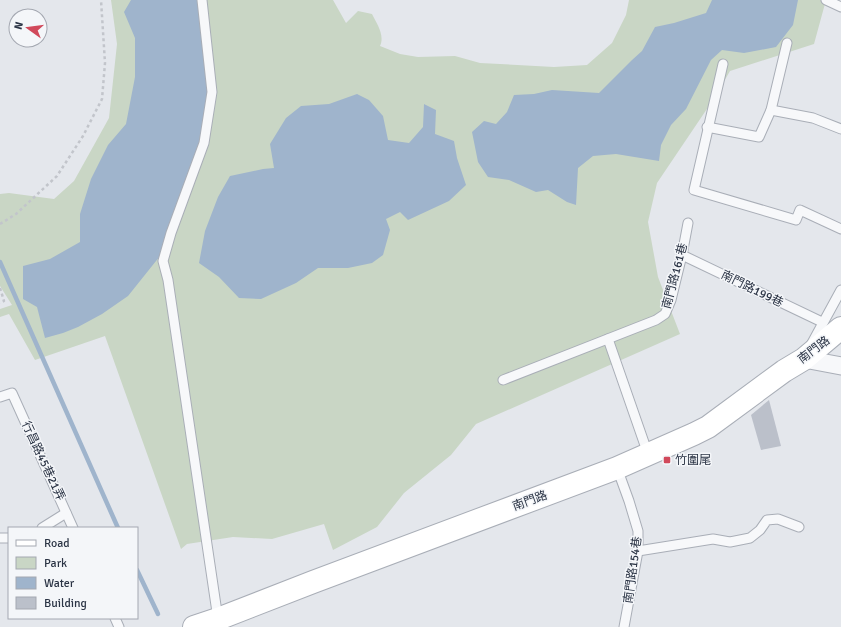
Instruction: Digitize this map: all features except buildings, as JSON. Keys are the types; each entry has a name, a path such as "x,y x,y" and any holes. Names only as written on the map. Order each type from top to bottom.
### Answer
{"street":[{"name":"南門路","path":"194,627 617,468 708,427 784,371 804,359 832,325"},
{"path":"804,359 841,366"}],"lane":[{"path":"202,0 212,92 204,143 171,233 163,261 168,280 218,619"},
{"path":"826,0 841,7"},
{"path":"708,126 759,137 771,110 787,43"},
{"path":"722,64 694,190 796,220 800,210 841,229"},
{"path":"771,110 813,118 841,128"},
{"name":"南門路161巷","path":"504,380 656,320 665,314 671,300 688,223"},
{"name":"南門路199巷","path":"682,255 832,325"},
{"path":"832,325 841,290"},
{"path":"608,339 648,454"},
{"name":"行昌路45巷21弄","path":"0,397 12,393 73,527"},
{"name":"南門路154巷","path":"617,468 638,531 638,552 624,627"},
{"path":"44,527 66,513"},
{"path":"638,552 713,539 730,542 750,538 760,530 767,520 778,519 799,527"}],"path":[{"path":"0,224 16,214 57,176 83,136 102,98 105,63 101,0"},
{"path":"0,288 4,301 0,304"}],"green space":[{"path":"111,0 333,0 346,23 358,11 372,14 382,38 380,46 400,54 418,57 455,56 480,63 554,67 587,65 612,43 626,15 629,0 826,0 814,44 730,71 715,97 657,183 648,222 658,277 680,334 476,424 451,455 404,493 377,527 333,550 324,524 272,539 233,537 187,544 181,549 105,336 35,360 9,314 0,317 0,309 12,305 0,286 0,194 9,193 54,199 74,181 109,118 117,44"}],"water":[{"path":"131,0 204,0 212,48 216,95 198,174 181,193 177,212 160,256 128,296 102,314 78,327 45,338 37,307 23,299 23,266 50,259 80,242 80,214 91,179 108,145 126,124 135,77 135,38 124,12"},
{"path":"712,0 798,0 793,25 776,47 744,53 722,50 711,60 686,109 671,125 661,145 659,161 616,154 593,156 578,168 576,205 567,202 548,190 536,192 509,180 488,177 478,162 472,132 484,121 496,124 507,112 514,95 534,94 552,90 599,93 642,51 655,27 706,13"},
{"path":"357,94 369,100 383,116 388,140 409,143 423,127 424,104 436,110 435,134 454,141 457,158 466,185 449,201 408,220 400,212 386,219 390,230 383,255 372,263 348,268 318,268 296,283 261,299 239,298 219,277 199,263 205,231 218,197 230,176 274,168 270,144 286,118 301,106 329,104"}],"waterway":[{"path":"0,262 118,527"},
{"path":"138,572 158,614"}],"place":[{"name":"竹圍尾","path":"667,460"}]}
